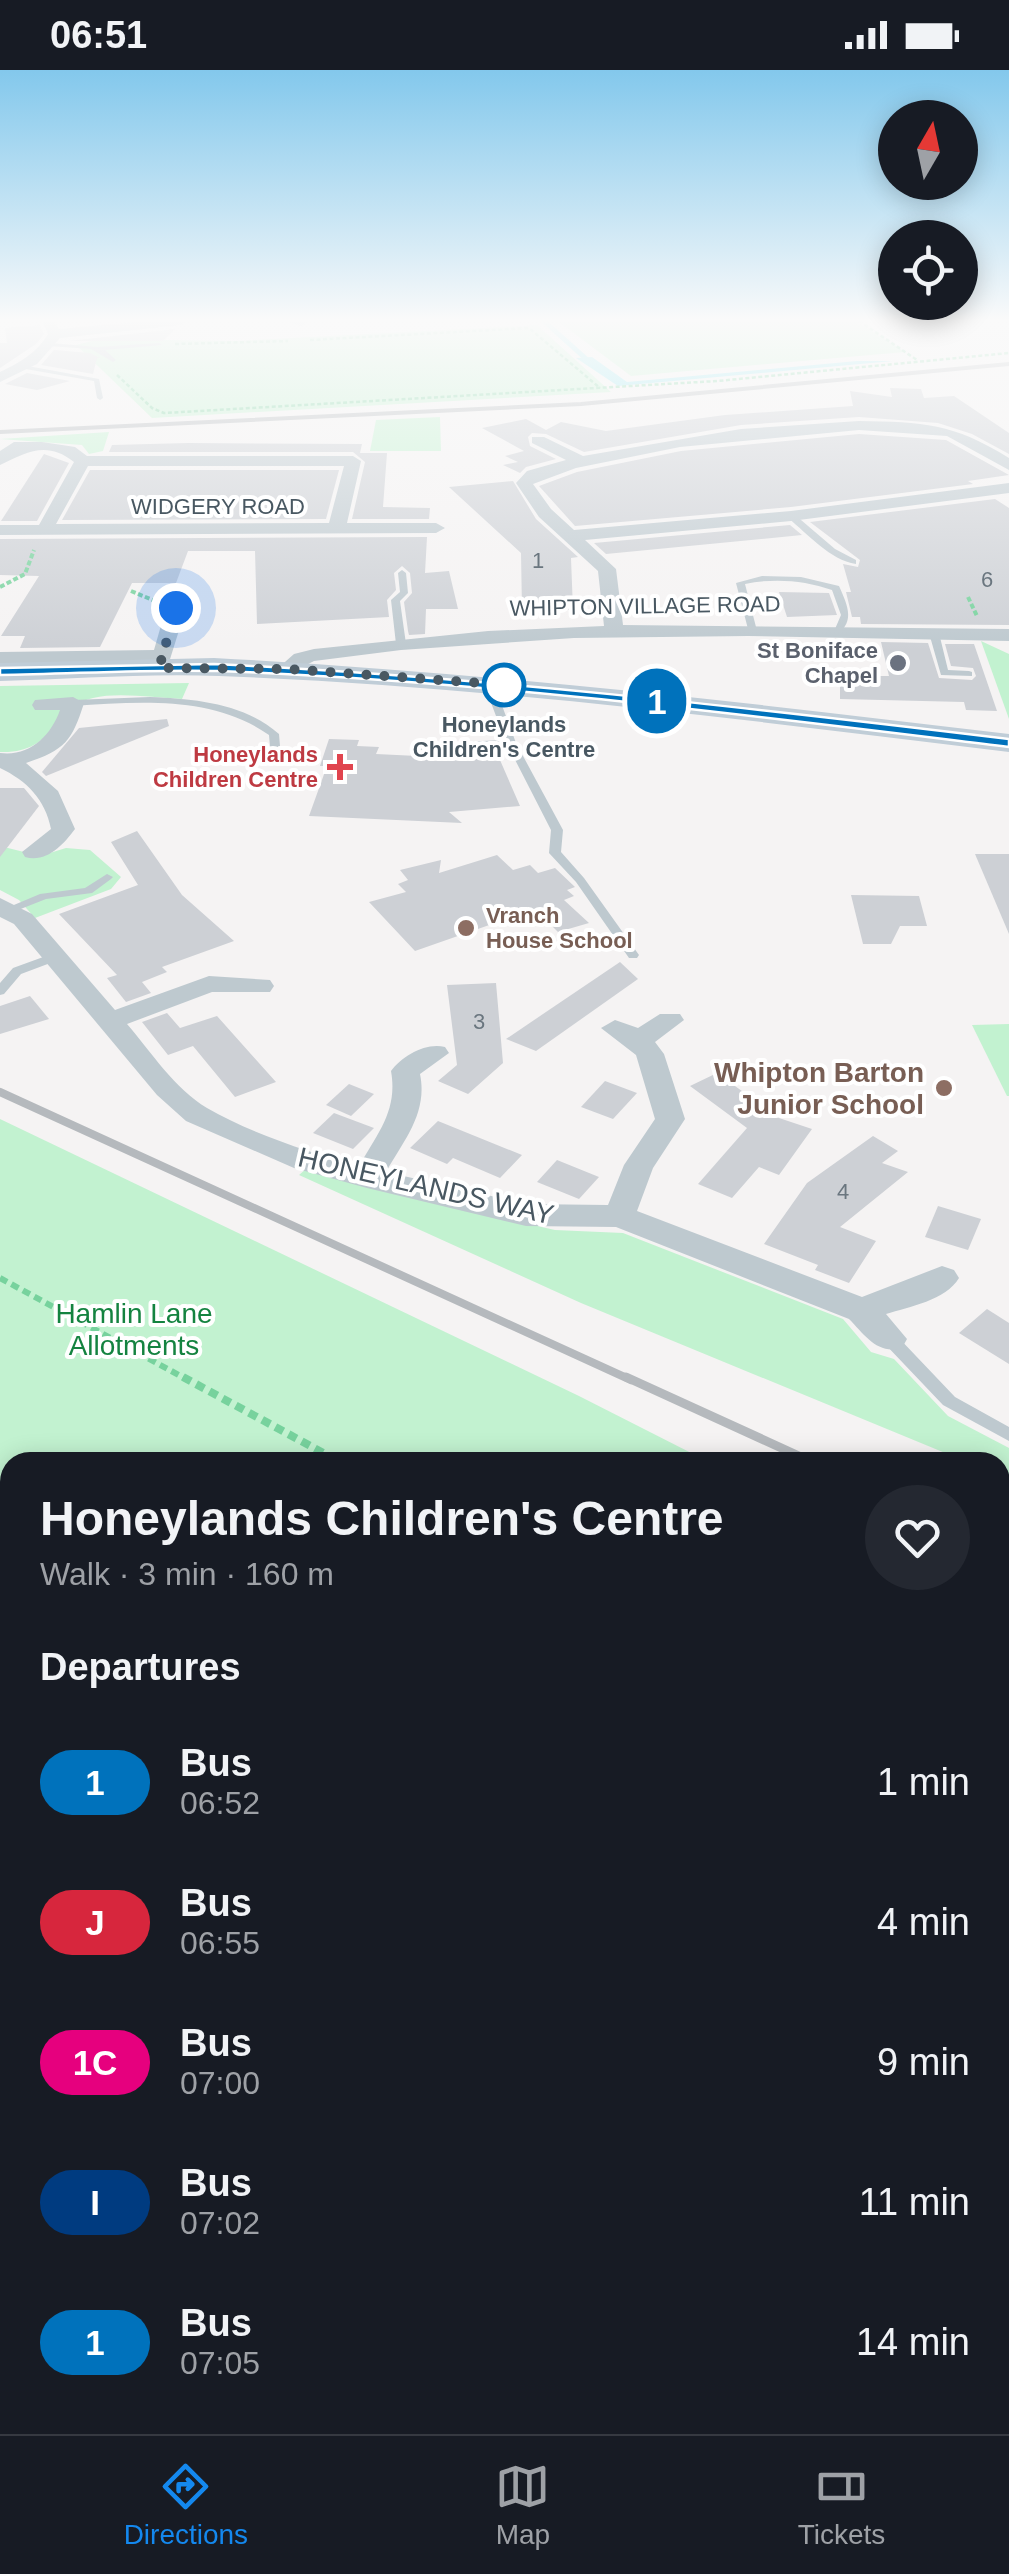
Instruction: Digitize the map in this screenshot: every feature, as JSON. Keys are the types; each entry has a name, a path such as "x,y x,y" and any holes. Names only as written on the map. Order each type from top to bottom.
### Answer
{"main road":[{"path":"0,672 162,662 287,669 488,684 1009,743"}],"street":[{"path":"614,629 607,569 567,536 524,483 533,475 582,462 799,431"},
{"path":"939,431 953,433 1009,465"},
{"path":"538,440 582,462"},
{"path":"0,460 8,443 63,448 76,452 83,461"},
{"path":"83,461 354,461 336,528"},
{"path":"45,529 83,461"},
{"path":"567,536 790,516 1009,488"},
{"name":"WIDGERY ROAD","path":"0,530 436,528"},
{"path":"0,658 162,662 166,605"},
{"name":"WHIPTON VILLAGE ROAD","path":"287,669 301,658 505,634 751,628 1009,635"},
{"path":"4,761 38,752 62,736 73,703 43,705"},
{"path":"4,761 47,792 62,811 63,829 54,841 34,852"},
{"name":"HONEYLANDS WAY","path":"4,908 23,919 166,1089 196,1114 306,1162 367,1178 526,1215 619,1216"},
{"path":"110,1020 204,973 260,986"},
{"path":"670,1020 627,1034 650,1054 669,1108 669,1125 639,1166 619,1216 861,1310 890,1339"},
{"path":"367,1178 406,1112 409,1091 394,1067 435,1052"},
{"path":"861,1310 910,1294 942,1278"}],"lane":[{"path":"790,516 832,551 852,562"},
{"path":"401,644 395,600 404,594 402,572"},
{"path":"751,628 740,583 810,581 836,588 844,615 840,630"},
{"path":"934,633 944,673 969,674"},
{"path":"488,684 511,744 556,830 555,853 580,880 633,956"},
{"path":"73,703 145,701 238,712 274,734 276,758"},
{"path":"415,747 511,744"},
{"name":"HONEYLANDS WAY","path":"4,908 44,896 88,891 107,878"},
{"path":"0,991 17,971 57,956"},
{"path":"890,1339 949,1401 1009,1435"}],"path":[{"path":"0,586 25,574 36,547"},
{"path":"131,590 166,605"},
{"path":"0,1278 322,1452"}],"green space":[{"path":"374,431 440,431 441,451 370,451"},
{"path":"109,432 103,451 89,454 82,445 0,439"},
{"path":"981,641 1009,654 1009,719"},
{"path":"189,683 182,699 125,695 93,698 69,711 33,746 0,752 0,686"},
{"path":"0,846 40,856 66,848 90,850 121,877 111,889 35,918 19,900 0,890"},
{"path":"1009,1024 1009,1096 1007,1096 972,1025"},
{"name":"Hamlin Lane Allotments","path":"0,1119 689,1452 0,1452"},
{"path":"306,1169 411,1198 555,1230 623,1233 843,1319 871,1352 894,1359 948,1416 1009,1448 1009,1452 943,1452 581,1303 299,1175"}],"building":[{"path":"488,431 704,431 584,452 546,434 532,433 528,437 530,446 556,459 526,467 520,473 503,465 518,462 505,456 524,451"},
{"path":"964,431 1007,431 1009,454"},
{"path":"859,434 946,440 1009,475 968,481 973,484 791,507 575,526 539,486 577,472 681,451"},
{"path":"362,444 360,453 387,453 383,507 430,508 429,519 352,519 365,462 353,452 109,452 112,445"},
{"path":"44,454 69,463 37,521 1,521"},
{"path":"90,470 339,470 326,519 62,520"},
{"path":"513,481 536,519 578,557 571,558 573,610 522,610 521,553 449,487"},
{"path":"995,499 1009,508 1009,625 861,624 860,617 852,617 846,592 851,592 843,564 858,567 860,560 810,522"},
{"path":"790,525 802,535 606,554 594,543"},
{"path":"427,537 425,573 449,571 458,609 426,609 425,634 409,635 404,602 412,593 410,573 402,566 394,573 396,590 387,600 389,617 257,624 255,551 188,551 176,583 132,583 100,647 20,648 25,636 1,636 39,576 0,575 0,539"},
{"path":"779,592 829,593 837,615 787,617"},
{"path":"881,642 928,643 939,678 972,680 976,676 973,668 951,666 945,644 974,644 997,711 966,710 964,702 840,699 840,676 889,676"},
{"path":"167,719 169,726 46,776 42,772 79,728"},
{"path":"329,739 359,740 357,746 379,747 376,754 500,760 520,806 449,812 462,823 309,816 327,766 320,766"},
{"path":"0,788 24,788 39,806 0,857"},
{"path":"137,831 182,895 234,941 162,967 167,972 142,982 151,993 126,1002 107,978 117,975 59,914 138,885 111,842"},
{"path":"975,854 1009,854 1009,934"},
{"path":"497,855 513,870 530,865 538,873 555,868 575,887 567,890 574,896 564,900 589,923 558,932 535,909 415,951 369,902 406,892 398,884 408,880 400,870 441,860 439,873"},
{"path":"851,895 919,896 927,926 900,926 891,944 863,944"},
{"path":"620,962 638,979 536,1051 506,1039"},
{"path":"496,983 503,1063 468,1094 438,1081 457,1065 447,985"},
{"path":"30,996 49,1019 0,1034 0,1006"},
{"path":"167,1013 180,1028 217,1016 276,1082 235,1097 193,1046 168,1055 142,1022"},
{"path":"717,1073 779,1118 812,1129 779,1175 759,1167 732,1198 698,1184 747,1128 690,1086"},
{"path":"605,1081 637,1093 613,1119 581,1107"},
{"path":"349,1084 374,1094 351,1116 326,1105"},
{"path":"334,1113 374,1128 353,1149 313,1133"},
{"path":"438,1121 522,1155 500,1178 453,1158 447,1164 410,1148"},
{"path":"873,1136 898,1151 882,1163 908,1172 840,1227 876,1241 849,1283 815,1270 818,1265 764,1244 807,1183"},
{"path":"557,1160 599,1177 579,1199 537,1182"},
{"path":"938,1206 981,1219 968,1250 925,1237"},
{"path":"987,1309 1009,1323 1009,1364 959,1333"}],"railway":[{"path":"0,432 14,431"},
{"path":"0,1092 631,1380"},
{"path":"626,1377 790,1452"}],"bus line":[{"name":"1","path":"0,672 214,668 394,676 630,698 1009,743"}],"place":[{"name":"St Boniface Chapel","path":"898,663"},
{"name":"Honeylands Children's Centre","path":"504,685"},
{"name":"Honeylands Children Centre","path":"340,767"},
{"name":"Vranch House School","path":"466,928"},
{"name":"Whipton Barton Junior School","path":"944,1088"}],"route":[{"path":"176,608 159,668 287,669 509,685 504,685"}]}
